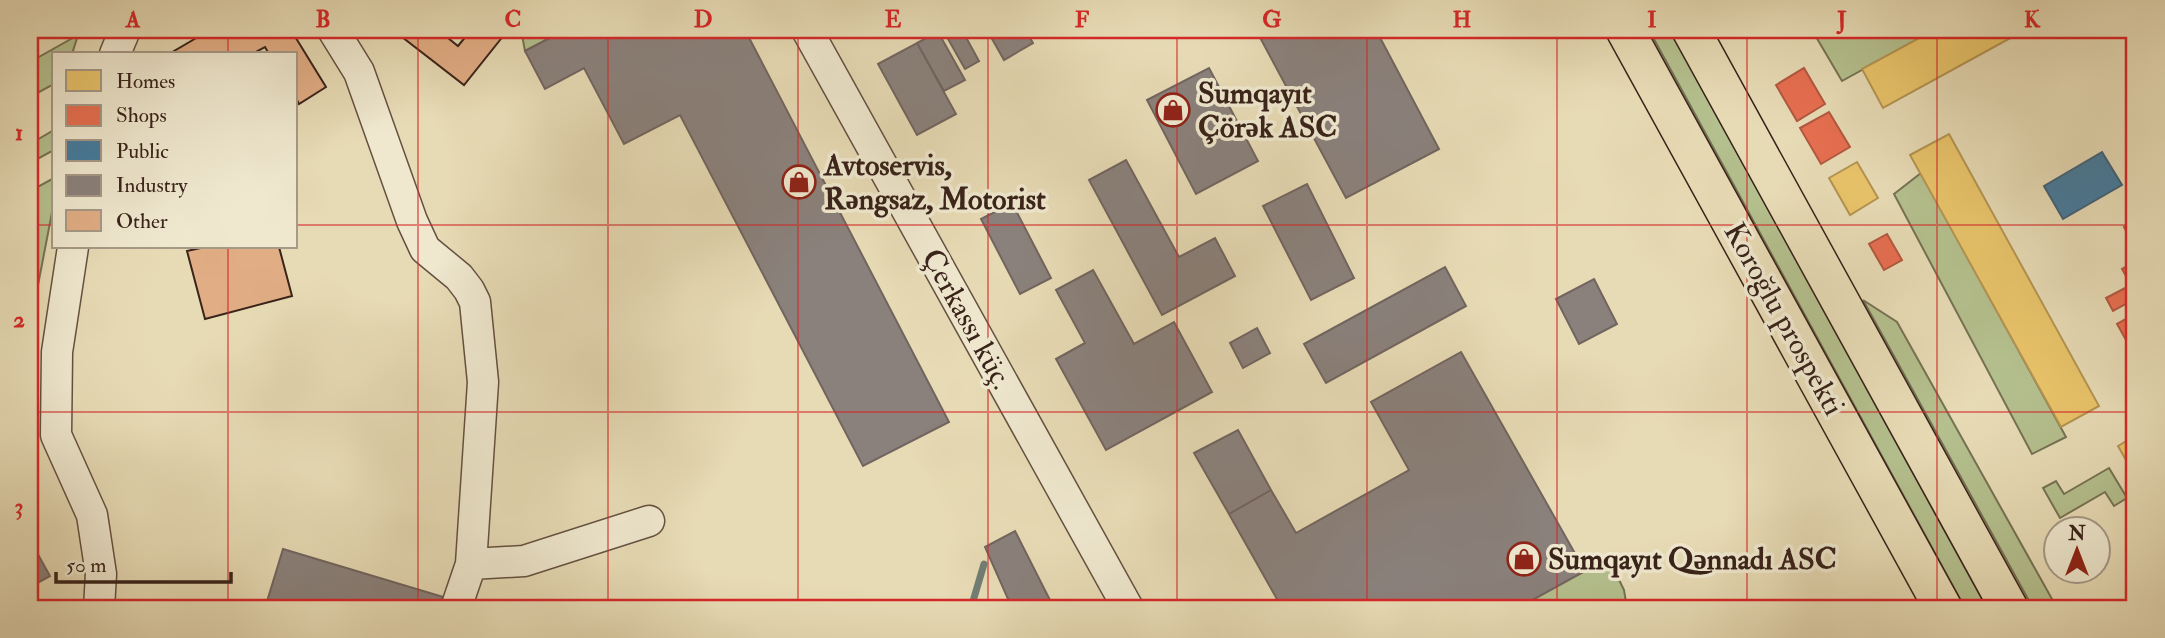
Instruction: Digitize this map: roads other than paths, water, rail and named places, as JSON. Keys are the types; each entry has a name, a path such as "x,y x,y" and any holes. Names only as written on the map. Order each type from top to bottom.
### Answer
{"main road":[{"name":"Koroğlu prospekti","path":"1625,30 1943,608"},
{"name":"Koroğlu prospekti","path":"1691,30 2009,608"}],"street":[{"path":"116,52 125,30"},
{"path":"333,30 359,72 412,221 425,249 459,277 475,302 483,382 471,564 457,608"},
{"name":"Çerkassı küç.","path":"807,30 1128,608"},
{"path":"73,248 57,352 56,435 92,515 101,574 99,608"},
{"path":"471,564 524,561 649,521"}],"waterway":[{"path":"971,608 984,564"}],"place":[{"name":"Sumqayıt Çörək ASC","path":"1173,110"},
{"name":"Avtoservis, Rəngsaz, Motorist","path":"799,182"},
{"name":"Sumqayıt Qənnadı ASC","path":"1524,559"}]}
